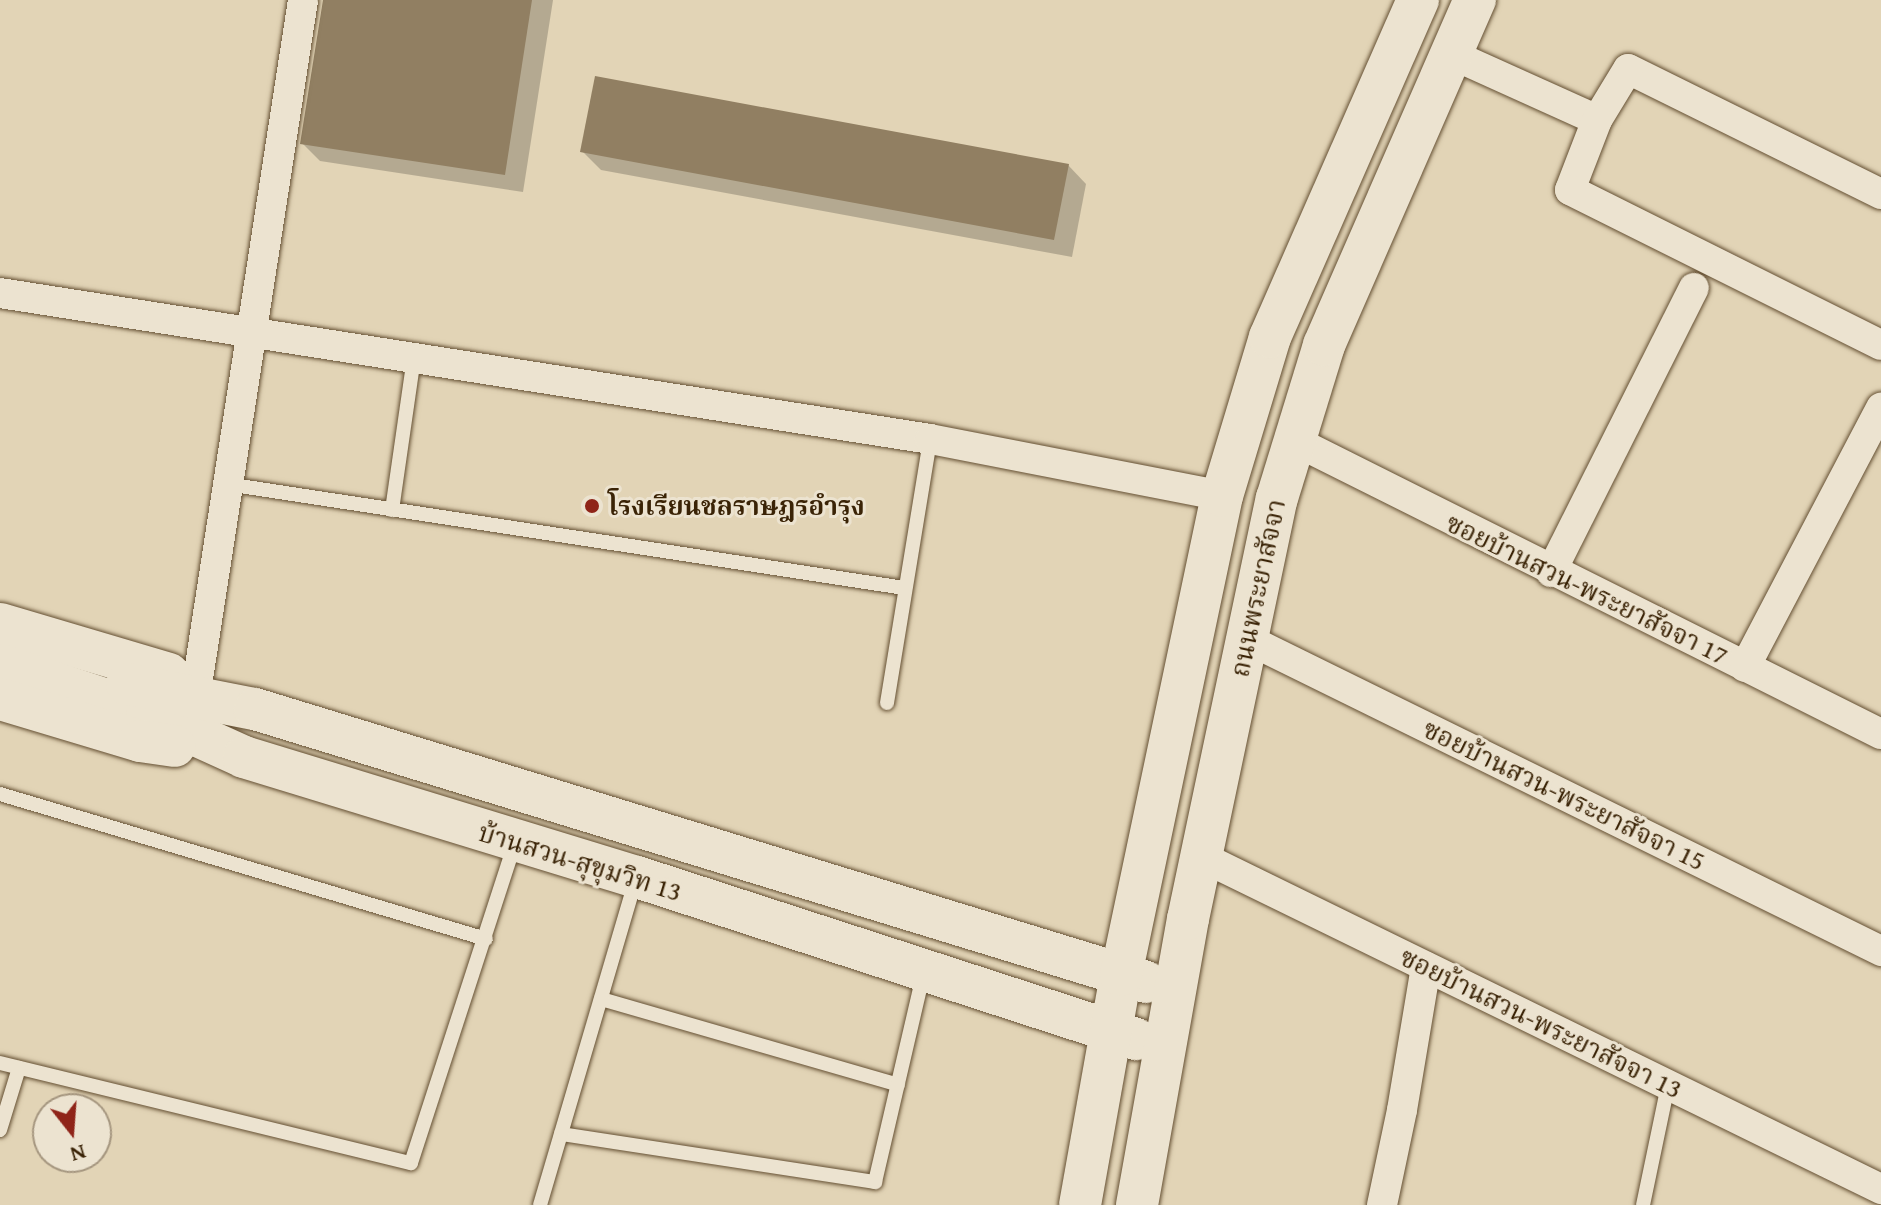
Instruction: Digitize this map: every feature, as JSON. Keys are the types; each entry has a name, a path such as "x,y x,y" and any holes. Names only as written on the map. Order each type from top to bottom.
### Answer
{"main road":[{"name":"ถนนพระยาสัจจา","path":"1080,1205 1121,975 1222,496 1270,337 1418,0"},
{"name":"ถนนพระยาสัจจา","path":"1137,1205 1174,990 1277,498 1324,345 1475,0"},
{"path":"0,624 165,672 255,709"},
{"name":"บ้านสวน-สุขุมวิท 13","path":"0,650 155,692 255,709 1174,990"},
{"name":"บ้านสวน-สุขุมวิท 13","path":"0,665 147,713 244,757 515,843 637,877 1164,1048"},
{"path":"0,699 140,741 244,757"}],"street":[{"path":"197,685 249,332 303,0"},
{"path":"1451,54 1597,120"},
{"path":"1881,194 1628,69 1597,120 1570,190 1881,345"},
{"path":"1551,572 1694,288"},
{"path":"0,293 930,439 1222,496"},
{"path":"1745,667 1881,408"},
{"name":"ซอยบ้านสวน-พระยาสัจจา 17","path":"1295,441 1551,572 1881,734"},
{"name":"ซอยบ้านสวน-พระยาสัจจา 15","path":"1247,639 1881,951"},
{"name":"ซอยบ้านสวน-พระยาสัจจา 13","path":"1202,857 1881,1189"},
{"path":"1382,1205 1426,967"}],"lane":[{"path":"392,510 414,358"},
{"path":"887,703 930,439"},
{"path":"227,484 904,588"},
{"path":"0,794 486,939"},
{"path":"0,1063 411,1163 515,843"},
{"path":"540,1205 637,877"},
{"path":"561,1134 875,1182 924,970"},
{"path":"601,999 898,1085"},
{"path":"0,1130 19,1068"},
{"path":"1643,1205 1668,1085"}],"building":[{"path":"323,0 532,0 505,175 300,144"},
{"path":"595,76 1069,164 1054,240 580,152"}],"place":[{"name":"โรงเรียนชลราษฎรอำรุง","path":"592,506"}]}
